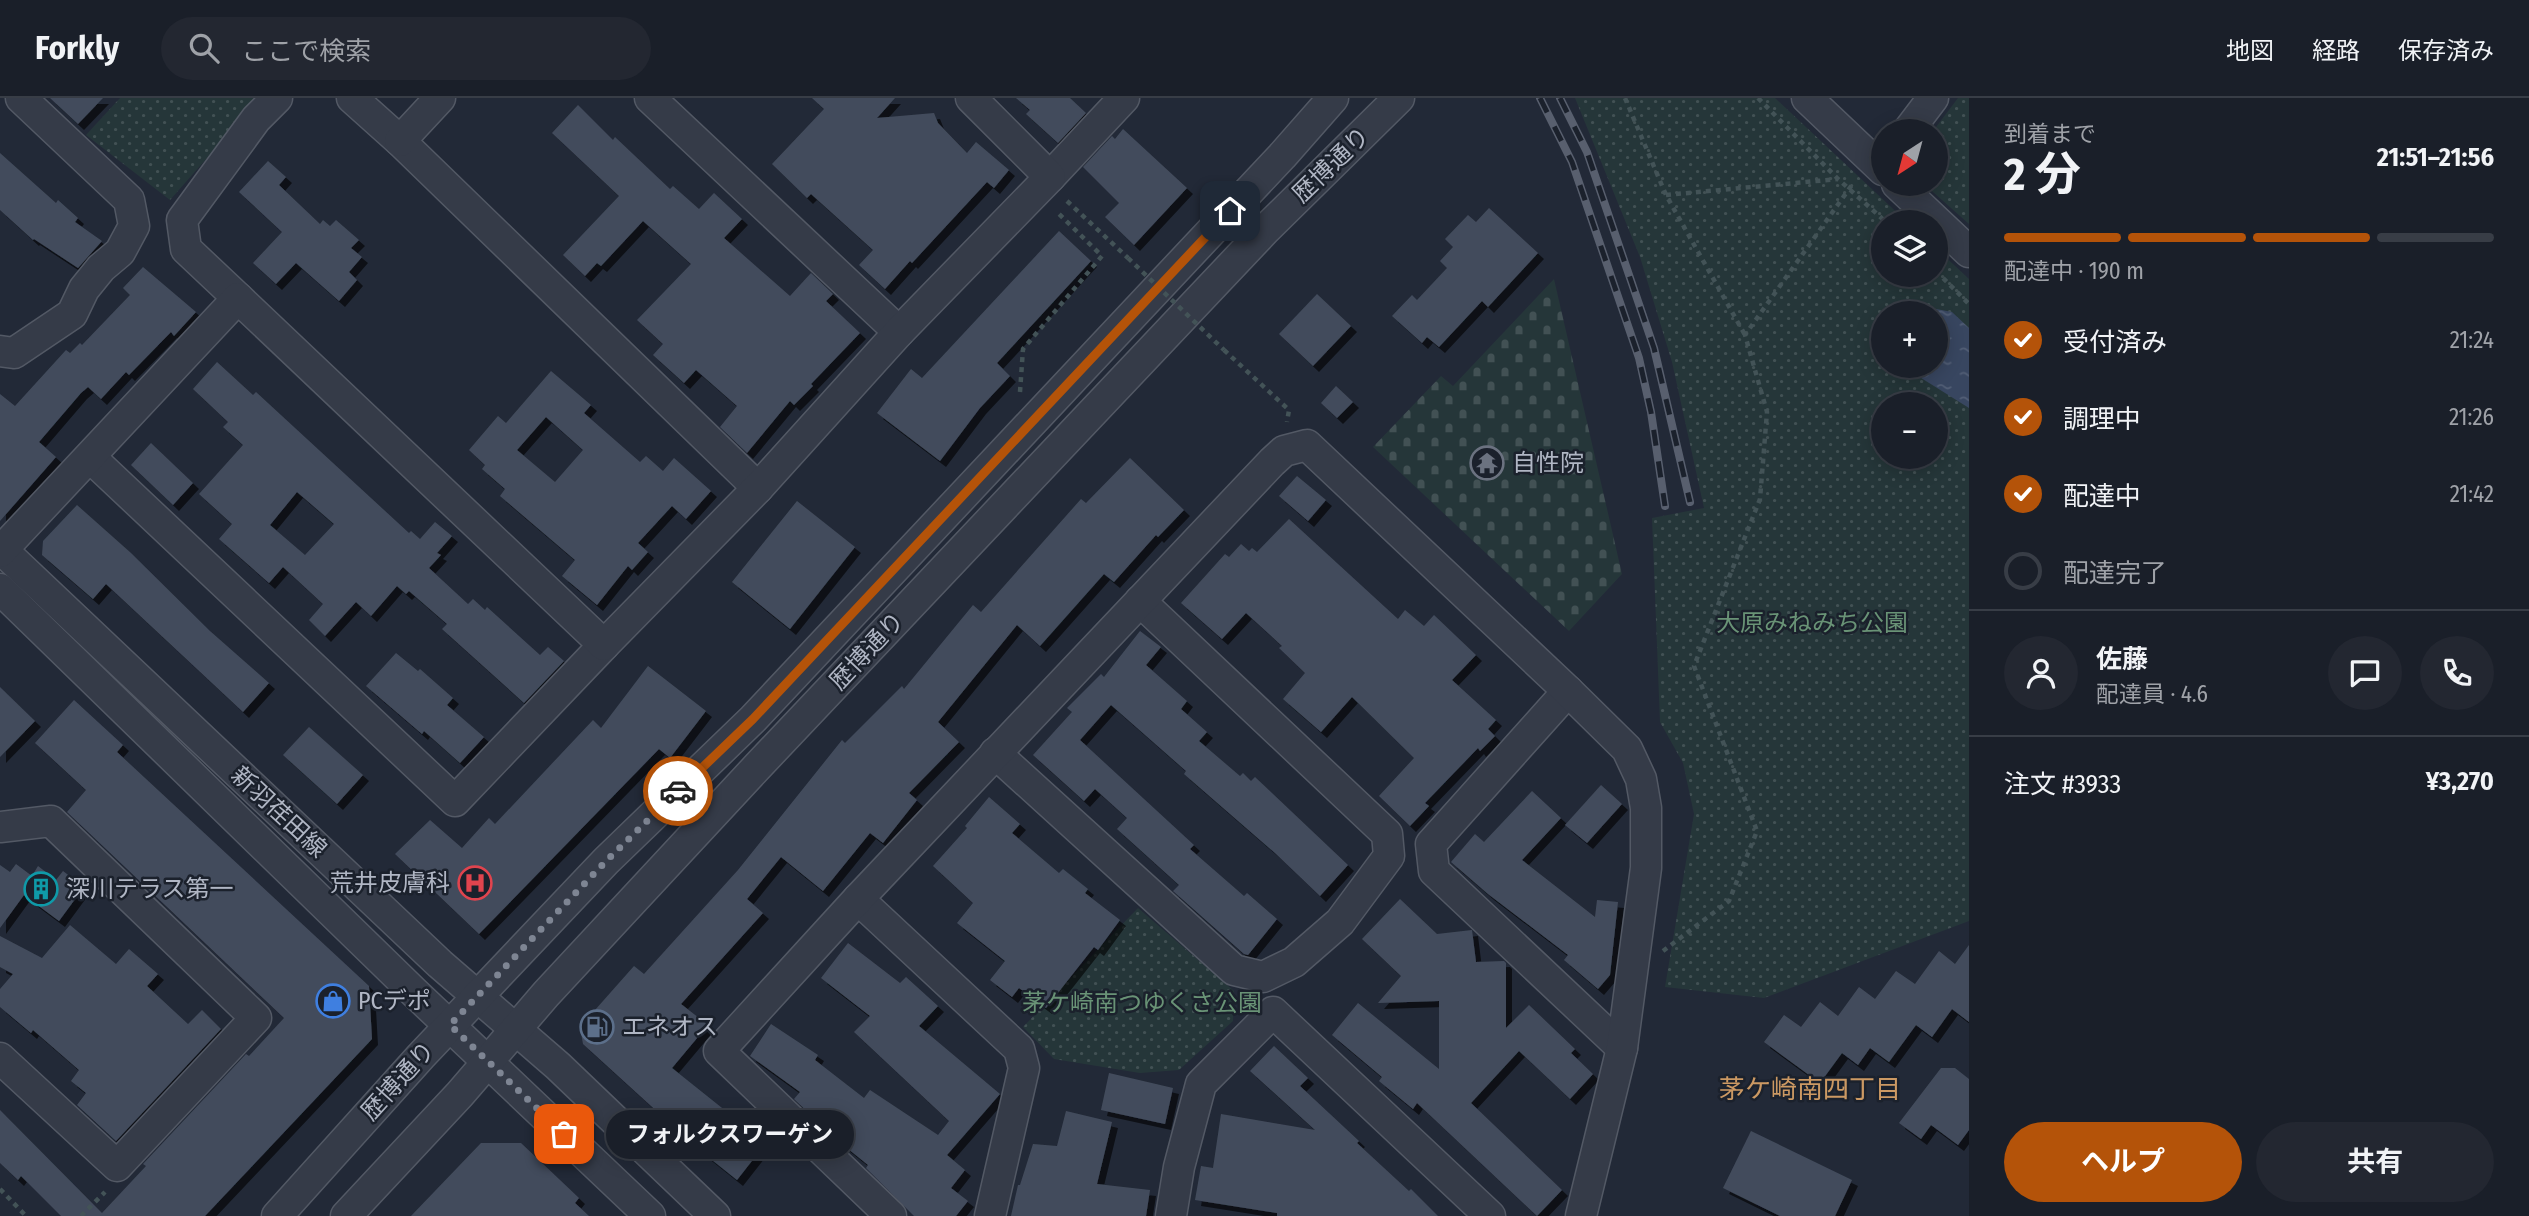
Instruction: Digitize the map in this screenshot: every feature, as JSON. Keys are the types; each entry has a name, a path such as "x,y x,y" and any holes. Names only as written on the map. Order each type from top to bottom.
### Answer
{"street":[{"path":"0,351 14,354 72,314 84,289 101,268 120,252 134,226 129,200 20,98"},
{"path":"277,98 256,119 182,220 186,248 604,645"},
{"path":"352,98 400,141 758,488"},
{"path":"400,141 440,98"},
{"path":"650,98 899,332"},
{"path":"971,98 1051,192"},
{"path":"90,457 454,801 758,488 899,332 1051,192 1124,98"},
{"name":"歴博通り","path":"277,1216 477,996 606,861 753,719 1282,156 1333,98"},
{"name":"歴博通り","path":"346,1216 488,1062 546,994 748,777 1266,229 1399,98"},
{"path":"1807,98 1871,157"},
{"path":"1917,119 1933,98"},
{"path":"1912,196 1969,252"},
{"path":"1,550 238,298"},
{"path":"891,1216 719,1051 995,753 1284,451 1307,444 1627,749 1641,779 1646,808 1646,868 1622,1048 1581,1216"},
{"name":"新羽荏田線","path":"1,550 440,964 516,1029 715,1216"},
{"name":"新羽荏田線","path":"0,589 650,1216"},
{"path":"995,753 1234,970 1263,977 1294,962 1340,922 1389,856 1387,834 1140,601"},
{"path":"1568,691 1431,844 1434,871 1622,1048"},
{"path":"0,827 51,821 256,1018 117,1166 0,1058"},
{"path":"858,899 1019,1049 1024,1068 990,1216"},
{"path":"1171,1216 1179,1167 1201,1084 1273,1012 1490,1216"}],"path":[{"path":"1625,98 1667,195 1745,335 1767,412 1760,499 1695,666 1757,831 1729,901 1660,954"},
{"path":"1758,98 1838,179 1873,210"},
{"path":"1667,195 1838,179"},
{"path":"1745,335 1850,188"},
{"path":"1051,192 1061,196 1289,410 1284,451"},
{"path":"1019,394 1023,349 1102,256 1051,192"},
{"path":"1948,283 1969,304"},
{"path":"0,1189 26,1216"}],"green space":[{"path":"120,98 260,98 170,200 86,135"},
{"name":"大原みねみち公園","path":"1575,98 1775,98 1871,188 1871,196 1879,196 1894,210 1871,210 1871,287 1948,287 1948,259 1969,279 1969,921 1764,998 1665,987 1694,814 1683,763 1660,722 1652,518 1704,508 1672,362 1640,257"},
{"path":"1958,98 1969,98 1969,224 1938,196 1948,196 1948,119 1942,119"},
{"path":"1554,279 1622,574 1569,631 1373,447 1441,376 1453,386"},
{"name":"茅ケ崎南つゆくさ公園","path":"1138,908 1234,991 1233,1021 1179,1070 1140,1073 1054,1059 1023,1027"}],"water":[{"path":"1948,311 1969,328 1969,408 1948,395 1948,392 1921,378 1948,378"}],"building":[{"path":"50,98 103,98 78,124"},
{"path":"812,98 895,98 877,118 934,113 938,123 967,153 976,142 1009,170 994,188 987,182 885,289 859,265 873,250 811,194 807,198 772,164 824,109"},
{"path":"1016,98 1070,98 1086,113 1058,143 1026,114 1030,110"},
{"path":"578,105 613,140 615,137 670,189 673,186 699,209 714,193 742,219 724,238 790,296 811,273 833,294 826,301 860,333 794,405 790,401 747,453 720,427 737,406 696,370 684,383 653,355 663,344 637,320 691,264 643,221 601,266 597,263 585,276 563,255 619,196 552,133"},
{"path":"1123,129 1187,188 1134,245 1105,217 1119,203 1083,167 1112,136 1115,139"},
{"path":"0,153 56,203 58,200 78,218 75,222 102,241 78,268 33,240 0,210"},
{"path":"268,161 286,177 279,185 320,224 323,220 330,226 336,220 359,240 351,248 362,257 349,272 357,280 339,301 296,263 276,284 253,263 282,232 239,192"},
{"path":"1489,208 1538,253 1488,307 1482,301 1439,347 1427,337 1422,343 1392,316 1412,295 1417,300 1447,268 1440,261 1453,247 1445,239 1468,215 1476,222"},
{"path":"1059,231 1091,261 997,363 1010,376 980,408 940,461 877,413 911,369 922,378"},
{"path":"143,267 196,312 174,336 171,332 129,375 126,372 101,399 88,387 81,393 39,442 56,457 0,521 0,394 15,406 66,350 70,353 80,343 82,345 130,295 123,288"},
{"path":"1317,294 1351,326 1313,366 1279,334"},
{"path":"217,362 253,395 256,392 409,533 411,531 420,539 435,522 452,536 437,553 441,555 429,568 468,604 473,599 485,610 487,607 540,655 548,647 564,661 524,703 442,629 447,624 409,591 406,594 397,586 371,616 356,602 325,636 309,620 323,604 283,567 269,583 219,539 232,524 199,494 243,445 223,427 228,422 193,389","holes":["297,492 334,524 305,555 270,525"]},
{"path":"551,371 591,405 584,413 640,462 646,456 663,471 674,458 711,491 686,519 672,506 638,543 648,552 632,570 628,566 597,605 562,576 575,560 500,496 505,489 482,469 485,465 469,450 498,416 506,423","holes":["546,417 583,450 555,482 517,450"]},
{"path":"1336,386 1353,402 1337,418 1321,403"},
{"path":"151,443 193,483 173,505 131,465"},
{"path":"1130,458 1184,510 1158,537 1156,535 1114,582 1104,574 1040,646 1017,625 938,722 959,742 909,793 917,800 883,843 870,833 823,891 781,857 747,899 763,913 681,1004 708,1025 672,1068 766,1143 737,1180 672,1128 673,1126 583,1044 580,1027 634,966 644,974 738,870 842,740 845,743 902,686 904,689 973,605 981,612 1081,499 1086,503"},
{"path":"1297,476 1326,500 1308,521 1279,496"},
{"path":"797,501 855,547 790,629 732,582"},
{"path":"77,505 269,683 243,712 106,584 93,599 42,555 43,541"},
{"path":"1289,519 1398,619 1405,610 1424,626 1434,615 1476,655 1452,680 1496,720 1488,729 1495,736 1480,751 1478,748 1425,803 1429,806 1410,826 1379,796 1414,758 1352,697 1321,732 1283,699 1305,673 1279,648 1282,646 1246,613 1222,639 1181,603 1225,554 1229,557 1241,544 1249,551 1252,548 1257,552"},
{"path":"1140,631 1161,647 1146,665 1187,701 1181,709 1207,732 1199,741 1240,776 1243,773 1251,781 1255,777 1348,865 1320,896 1111,705 1080,740 1194,845 1190,849 1244,896 1247,893 1277,919 1248,955 1173,891 1179,885 1117,829 1127,818 1095,789 1084,801 1033,755 1072,712 1067,708 1101,674 1104,677"},
{"path":"396,653 418,671 420,669 453,698 447,705 484,737 460,763 366,686"},
{"path":"648,666 706,711 670,758 659,749 479,934 395,854 430,820 462,848 489,818 495,824 593,720 601,728"},
{"path":"0,687 35,721 0,757"},
{"path":"74,700 123,745 117,752 369,986 372,1039 205,1216 61,1216 21,1176 18,1180 0,1163 0,1110 102,1213 146,1166 143,1164 246,1054 249,1056 284,1018 67,812 86,790 35,743"},
{"path":"309,727 363,775 337,804 283,755"},
{"path":"1601,785 1622,804 1587,843 1565,825"},
{"path":"1532,791 1561,818 1522,860 1595,917 1597,900 1618,902 1610,975 1598,989 1564,960 1568,955 1451,862 1475,834 1484,842"},
{"path":"989,797 1020,824 1012,833 1059,873 1063,869 1088,889 1085,893 1120,920 1098,950 1094,947 1046,1008 1019,988 1012,997 990,980 1005,961 957,923 973,903 933,866 967,828 965,826"},
{"name":"深川テラス第一","path":"16,864 32,876 38,866 56,880 63,871 84,887 59,921 24,895 0,928 0,865 10,872"},
{"path":"1400,899 1437,934 1472,930 1476,962 1506,963 1506,1028 1529,1005 1575,1049 1571,1053 1593,1074 1570,1099 1519,1051 1471,1103 1562,1190 1537,1216 1417,1103 1413,1109 1379,1081 1382,1077 1332,1035 1358,1003 1439,1069 1439,1001 1378,1003 1401,976 1362,939"},
{"path":"70,925 116,964 129,949 158,974 147,986 188,1024 202,1010 221,1029 116,1141 77,1105 86,1093 71,1081 79,1070 33,1030 31,1033 0,1007 0,989 13,974 0,967 0,936 42,958"},
{"path":"848,943 900,983 906,977 938,1006 919,1026 1000,1094 947,1155 965,1170 951,1188 968,1201 956,1216 914,1216 866,1168 868,1165 794,1099 800,1092 750,1056 771,1024 818,1055 815,1060 864,1098 870,1090 938,1135 949,1121 854,1032 870,1016 821,978"},
{"path":"1969,945 1969,1022 1952,1009 1932,1037 1916,1025 1889,1062 1870,1048 1858,1065 1842,1053 1820,1083 1764,1042 1784,1015 1801,1027 1820,1002 1838,1016 1859,987 1875,999 1896,971 1915,984 1939,951 1955,964"},
{"path":"1274,1046 1308,1078 1300,1086 1359,1141 1357,1143 1438,1216 1277,1216 1277,1213 1195,1200 1201,1166 1213,1168 1221,1114 1315,1130 1250,1071"},
{"path":"1941,1068 1955,1068 1969,1079 1969,1130 1958,1145 1931,1125 1921,1139 1899,1123"},
{"path":"1109,1073 1173,1088 1165,1124 1101,1110"},
{"path":"1066,1111 1112,1122 1097,1184 1150,1190 1146,1216 1011,1216 1018,1185 1033,1144 1057,1146"},
{"path":"1751,1131 1852,1180 1835,1216 1780,1216 1723,1188"},
{"path":"481,1143 521,1143 579,1198 575,1203 589,1216 411,1216"}],"railway":[{"path":"1540,98 1572,162 1639,358 1651,412 1665,506"},
{"path":"1560,98 1587,152 1654,348 1690,502"}],"way so far":[{"path":"564,1134 450,1025 606,861 678,791"}],"place":[{"name":"自性院","path":"1487,463"},
{"name":"荒井皮膚科","path":"475,883"},
{"name":"深川テラス第一","path":"41,889"},
{"name":"PCデポ","path":"333,1001"},
{"name":"エネオス","path":"597,1027"},
{"name":"フォルクスワーゲン","path":"564,1134"}],"district":[{"name":"茅ケ崎南四丁目","path":"1810,1089"}],"route":[{"path":"678,791 753,719 1230,211"}]}
